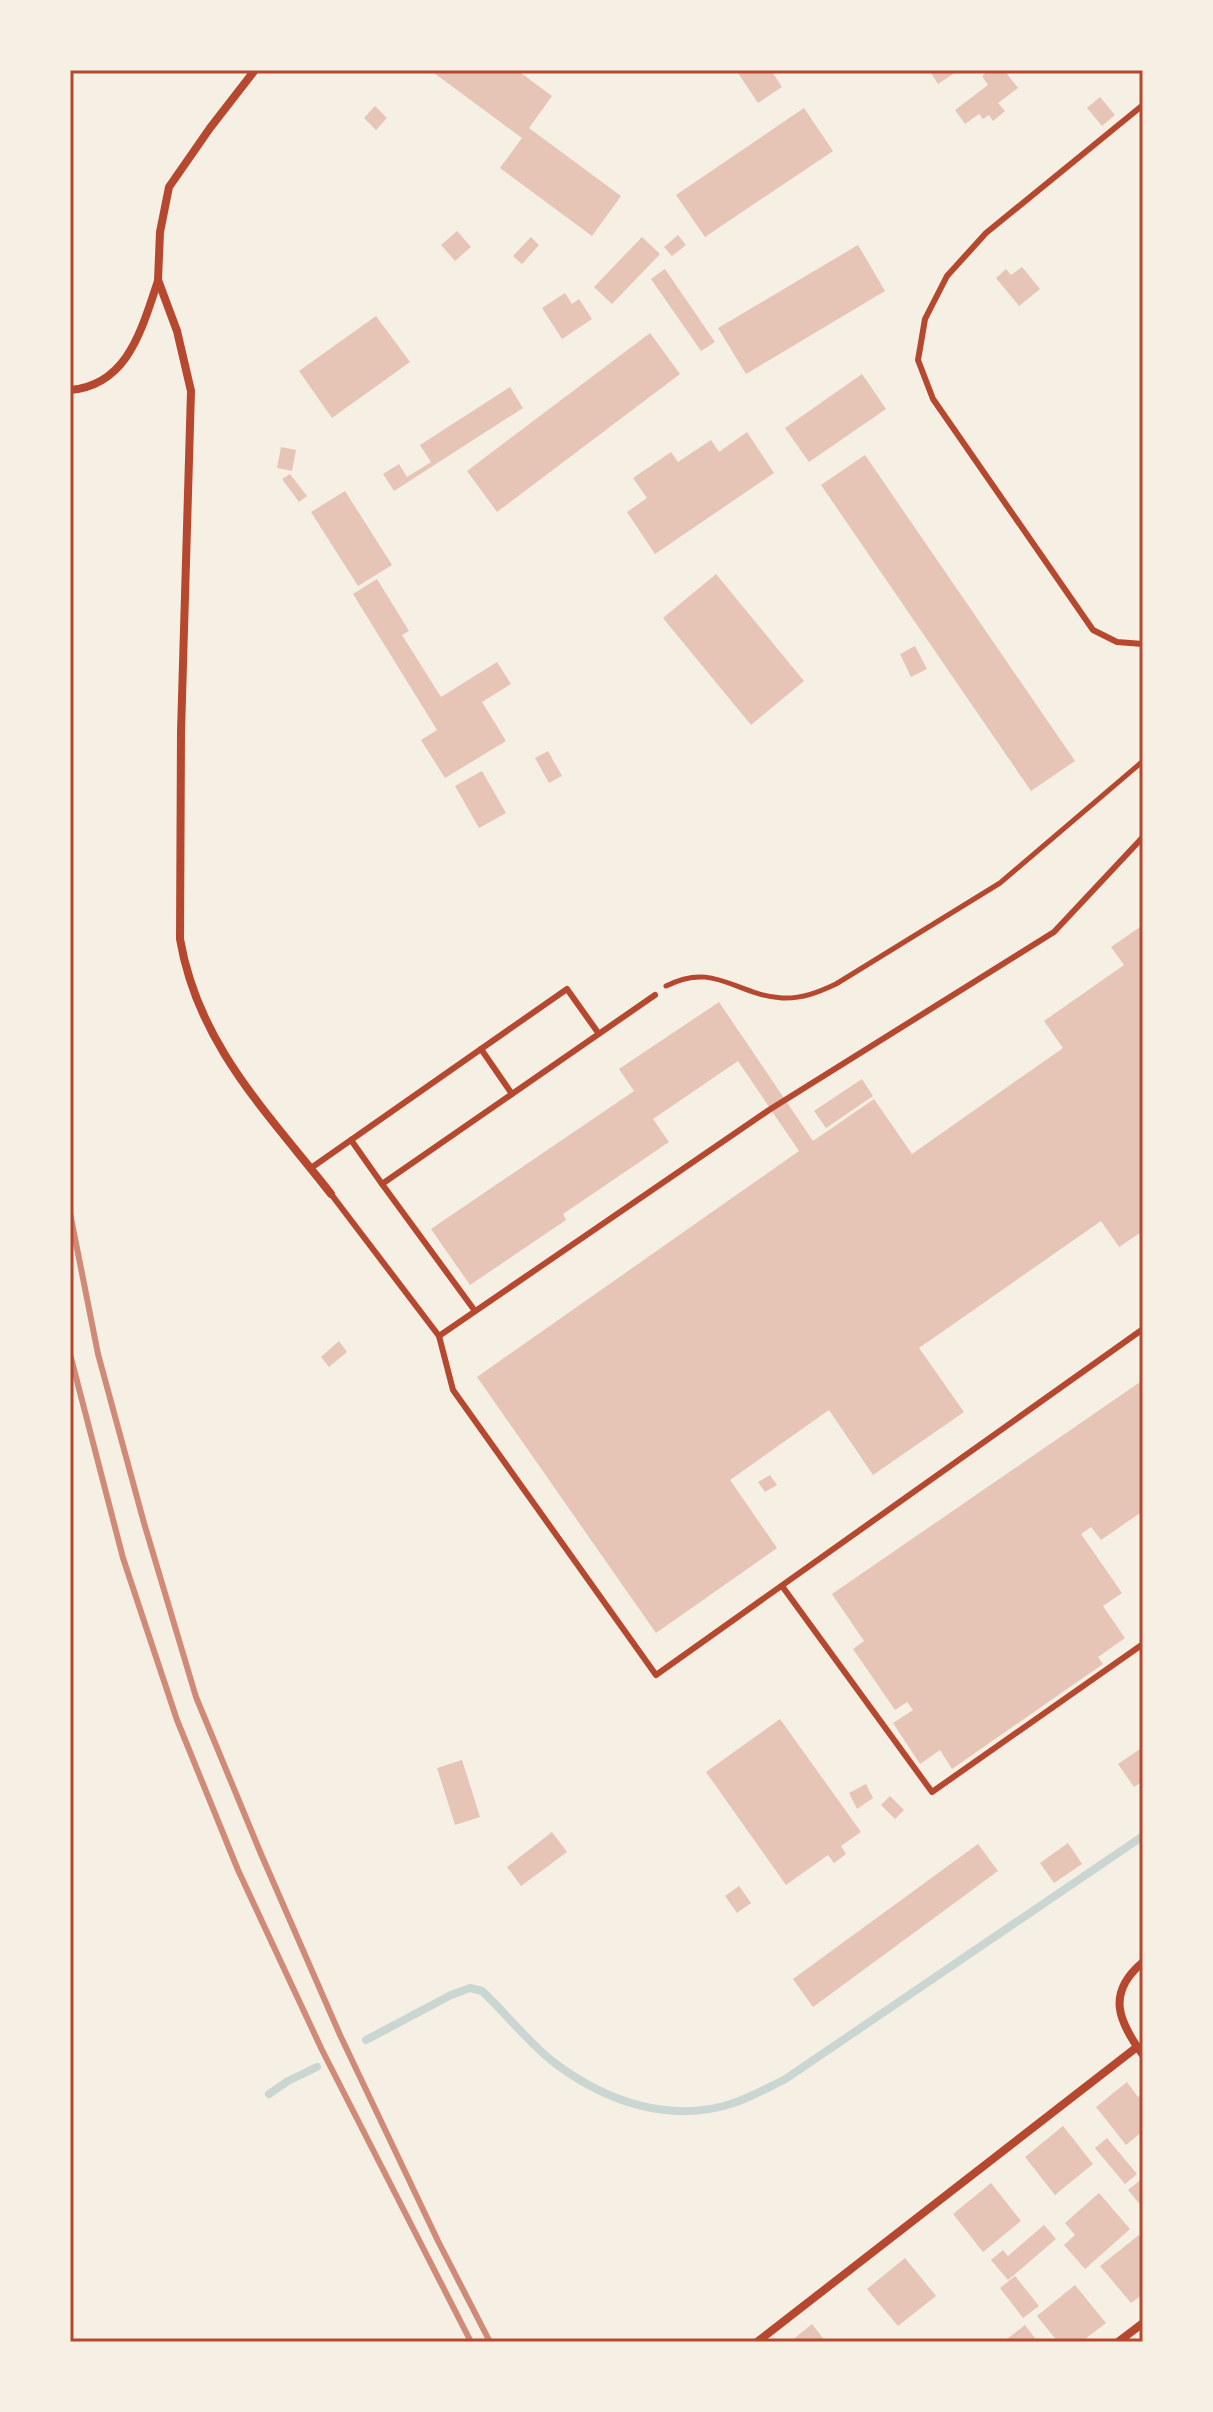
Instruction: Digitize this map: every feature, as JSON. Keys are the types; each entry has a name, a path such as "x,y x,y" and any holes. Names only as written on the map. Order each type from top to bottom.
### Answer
{"street":[{"path":"70,390 102,381 125,361 139,333 158,280 160,232 169,187 255,70"},
{"path":"158,280 177,331 191,391 181,732 180,939 186,972 208,1028 226,1059 331,1194"},
{"path":"757,2342 1140,2051 1124,2026 1119,1998 1122,1985 1143,1962"},
{"path":"1118,2342 1143,2323"}],"lane":[{"path":"1143,105 986,233 947,276 925,319 918,360 933,399 1093,630 1117,642 1143,644"},
{"path":"439,1336 769,1110 1054,932 1143,837"},
{"path":"311,1168 567,989 599,1034"},
{"path":"382,1184 655,995"},
{"path":"481,1049 512,1094"},
{"path":"351,1140 475,1311"},
{"path":"331,1194 439,1336 453,1390 656,1675 1143,1329"},
{"path":"782,1586 932,1792 1143,1644"}],"path":[{"path":"655,995 679,979 699,975 781,998 809,996 836,984 1000,883 1143,761"}],"building":[{"path":"430,70 517,70 552,96 529,128 621,196 592,236 500,168 522,138"},
{"path":"736,70 771,70 782,87 758,103"},
{"path":"929,70 959,70 938,84"},
{"path":"990,70 1004,70 1018,88 998,103 1005,111 993,121 989,115 983,119 979,114 965,124 955,110 988,85 982,76"},
{"path":"1100,97 1115,115 1102,126 1087,108"},
{"path":"375,106 387,118 376,130 364,118"},
{"path":"804,108 833,151 705,237 676,195"},
{"path":"457,231 471,247 455,261 441,245"},
{"path":"678,235 686,245 672,256 664,247"},
{"path":"531,237 539,245 522,264 513,256"},
{"path":"642,237 660,254 612,304 594,287"},
{"path":"858,245 885,291 746,374 718,328"},
{"path":"1022,267 1040,289 1019,306 996,278 1006,269 1011,275"},
{"path":"665,269 715,342 701,351 651,279"},
{"path":"565,293 572,304 579,299 592,319 562,339 542,308"},
{"path":"376,316 410,362 332,418 299,371"},
{"path":"650,333 680,374 497,512 467,471"},
{"path":"862,374 886,409 809,462 785,428"},
{"path":"510,387 523,408 394,491 383,474 399,464 407,477 431,462 420,445"},
{"path":"747,432 774,473 655,554 627,512 647,498 633,478 671,452 678,462 711,440 719,452"},
{"path":"281,447 296,450 292,471 277,468"},
{"path":"865,455 1075,761 1031,791 821,485"},
{"path":"290,474 307,496 299,502 282,479"},
{"path":"345,491 392,565 358,586 311,512"},
{"path":"716,574 804,681 751,725 663,618"},
{"path":"377,579 409,631 402,635 441,697 497,662 511,684 482,702 506,741 445,778 421,740 437,730 353,594"},
{"path":"915,646 927,669 911,677 900,654"},
{"path":"548,751 562,776 549,783 535,758"},
{"path":"482,771 506,813 479,828 455,786"},
{"path":"1143,925 1143,1231 1119,1247 1101,1221 919,1348 964,1412 873,1475 829,1410 730,1480 777,1548 656,1633 477,1377 799,1151 738,1061 653,1119 669,1142 563,1214 566,1220 470,1285 431,1229 634,1091 619,1069 719,1002 813,1141 874,1099 912,1154 1063,1048 1044,1021 1124,965 1111,947"},
{"path":"862,1079 873,1096 826,1128 814,1111"},
{"path":"339,1341 347,1352 329,1367 321,1357"},
{"path":"1143,1380 1143,1511 1101,1540 1091,1527 1081,1534 1122,1593 1103,1606 1125,1638 1098,1657 1103,1664 952,1769 940,1750 920,1764 893,1723 913,1710 907,1702 895,1710 853,1649 864,1641 832,1594"},
{"path":"770,1475 777,1485 765,1492 758,1482"},
{"path":"780,1719 861,1832 841,1846 846,1854 834,1863 828,1855 786,1885 706,1772"},
{"path":"1143,1747 1143,1781 1134,1787 1118,1764"},
{"path":"462,1760 480,1817 455,1825 437,1768"},
{"path":"866,1784 873,1798 857,1809 849,1793"},
{"path":"890,1796 904,1810 895,1819 881,1805"},
{"path":"552,1832 567,1852 521,1886 507,1867"},
{"path":"1068,1843 1082,1864 1054,1883 1040,1863"},
{"path":"978,1844 998,1871 813,2007 793,1979"},
{"path":"739,1886 751,1903 737,1913 725,1896"},
{"path":"1127,2082 1138,2097 1143,2097 1143,2131 1126,2145 1096,2107"},
{"path":"1063,2126 1093,2164 1055,2195 1025,2157"},
{"path":"1107,2138 1137,2174 1125,2184 1095,2148"},
{"path":"1143,2178 1143,2208 1128,2190"},
{"path":"991,2183 1021,2221 983,2252 953,2214"},
{"path":"1099,2193 1130,2229 1085,2269 1064,2245 1075,2235 1065,2223"},
{"path":"1044,2225 1056,2239 1008,2280 991,2260 1003,2250 1008,2256"},
{"path":"1139,2235 1143,2240 1143,2294 1131,2303 1100,2266"},
{"path":"905,2258 936,2296 898,2326 867,2289"},
{"path":"1015,2276 1039,2306 1023,2318 1000,2288"},
{"path":"1075,2285 1106,2323 1081,2342 1058,2342 1037,2316"},
{"path":"812,2324 826,2342 790,2342"},
{"path":"1025,2325 1038,2342 1003,2342"}],"waterway":[{"path":"366,2040 470,1988 482,1991 556,2064 618,2099 640,2106 687,2111 734,2103 784,2080 1143,1836"},
{"path":"269,2094 317,2067"}],"railway":[{"path":"70,1213 98,1354 196,1697 340,2035 490,2342"},
{"path":"70,1354 123,1558 177,1720 238,1870 322,2050 471,2342"}]}
